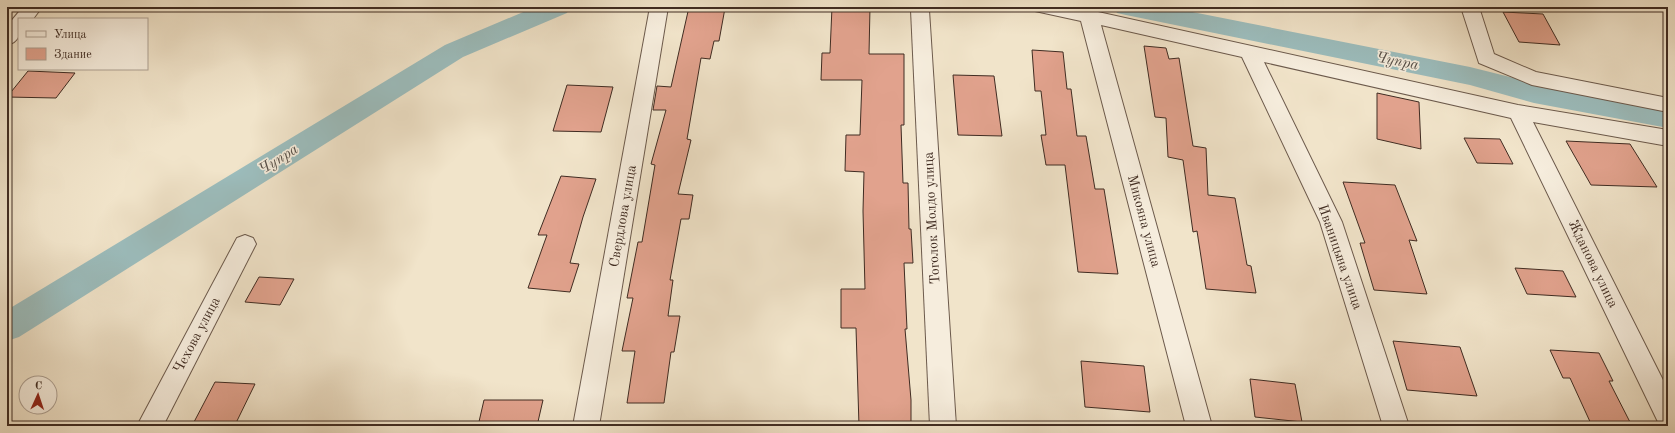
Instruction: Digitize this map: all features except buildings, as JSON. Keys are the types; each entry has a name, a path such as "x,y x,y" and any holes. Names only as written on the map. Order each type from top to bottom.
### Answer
{"street":[{"path":"24,18 32,7"},
{"name":"Свердлова улица","path":"586,426 659,7"},
{"path":"1041,7 1249,51 1518,112 1668,138"},
{"path":"1470,7 1486,58 1532,78 1668,105"},
{"name":"Тоголок Молдо улица","path":"920,10 943,426"},
{"name":"Микояна улица","path":"1089,16 1199,426"},
{"path":"7,39 18,25"},
{"name":"Иваницына улица","path":"1249,51 1331,222 1396,426"},
{"name":"Жданова улица","path":"1518,112 1668,416"},
{"name":"Чехова улица","path":"150,426 245,244"}],"waterway":[{"name":"Чупра","path":"7,327 454,51 558,7"},
{"name":"Чупра","path":"1126,7 1470,76 1534,93 1668,118"}]}
